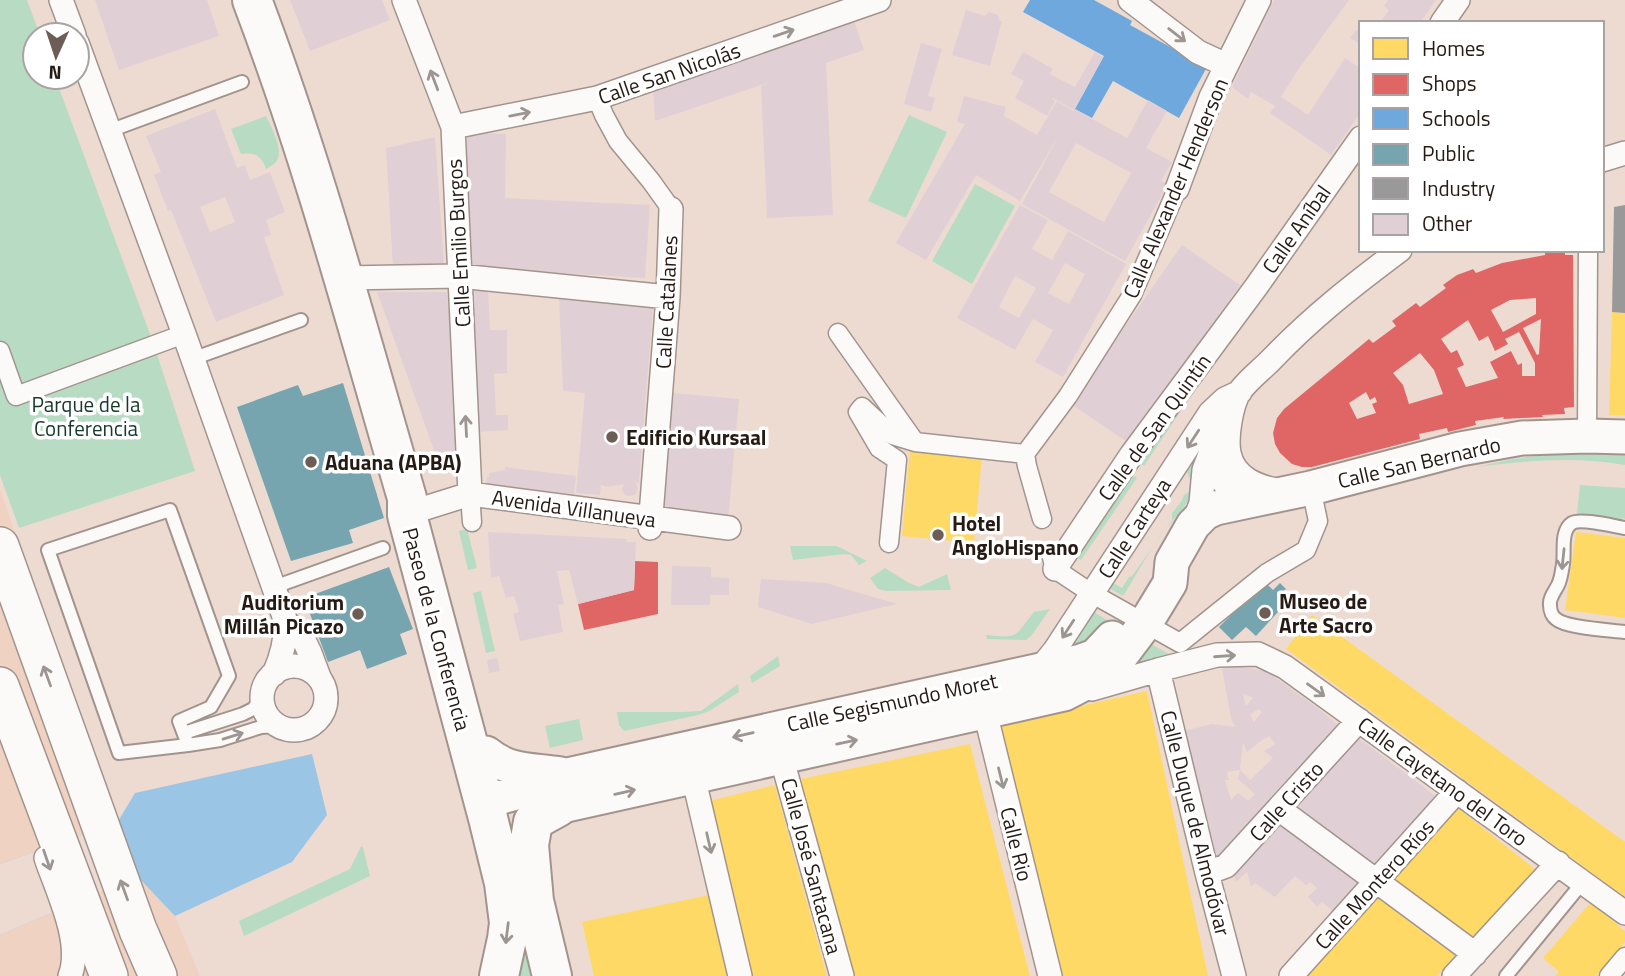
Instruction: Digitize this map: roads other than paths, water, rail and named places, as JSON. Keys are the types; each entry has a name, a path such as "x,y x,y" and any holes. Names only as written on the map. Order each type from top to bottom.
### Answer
{"highway":[{"path":"252,0 309,164 414,504"},
{"name":"Paseo de la Conferencia","path":"414,504 486,753 493,808"},
{"name":"Paseo de la Conferencia","path":"414,504 407,515 493,808"},
{"path":"551,976 534,901 529,845 533,822 562,791"},
{"path":"493,808 534,901"},
{"path":"493,808 509,923 499,976"}],"main road":[{"name":"Calle San Bernardo","path":"1204,517 1250,501 1460,449 1522,438 1625,437"},
{"path":"1137,619 1170,583 1172,562 1204,517"},
{"path":"0,546 138,930 158,976"},
{"name":"Calle Segismundo Moret","path":"486,753 497,762 562,791 1081,661 1095,656 1137,619"},
{"name":"Calle Segismundo Moret","path":"493,808 545,785 562,791 693,776 1063,694 1114,665 1137,619"},
{"path":"0,686 109,976"},
{"path":"138,930 179,976"}],"street":[{"path":"61,0 69,21"},
{"name":"Calle Emilio Burgos","path":"404,0 453,127 470,494"},
{"name":"Calle San Nicolás","path":"453,127 597,99 879,0"},
{"path":"1130,0 1198,52 1226,65"},
{"name":"Calle Alexander Henderson","path":"1026,454 1068,396 1132,295 1177,189 1211,97 1259,0"},
{"path":"1443,21 1458,0"},
{"path":"91,82 286,622 286,639 274,674"},
{"name":"Calle Catalanes","path":"597,99 618,141 671,209 668,297 650,523"},
{"name":"Calle Aníbal","path":"1232,320 1359,141"},
{"path":"1604,159 1625,153"},
{"name":"Calle Carteya","path":"1204,517 1201,503 1204,470 1219,429 1237,400 1304,326 1397,252"},
{"path":"1587,436 1588,252"},
{"path":"343,278 459,276 668,297"},
{"name":"Calle de San Quintín","path":"1053,561 1232,320"},
{"path":"838,333 915,442"},
{"path":"0,351 16,396 184,334"},
{"name":"Calle Carteya","path":"1034,671 1043,665 1055,650 1210,413 1225,399 1237,400"},
{"path":"1063,694 1088,690 1158,670 1182,653 1266,572 1306,550 1318,521 1300,490 1269,489 1254,484 1236,470 1231,461 1228,447 1237,400"},
{"path":"889,543 897,460 879,448 858,412 862,407 892,435 915,442 1026,454 1042,519"},
{"path":"1209,457 1226,486 1250,501"},
{"path":"470,494 472,522"},
{"name":"Avenida Villanueva","path":"414,504 470,494 650,523 729,528"},
{"path":"1053,561 1091,593 1137,619 1182,653"},
{"path":"286,622 301,634 325,687 327,698 319,719 300,730 278,726 270,719 262,698 269,677 289,666 300,666 319,677"},
{"name":"Calle Cayetano del Toro","path":"1182,653 1258,654 1284,667 1625,913"},
{"name":"Calle Duque de Almodóvar","path":"1158,670 1234,976"},
{"name":"Calle Rio","path":"985,712 1050,976"},
{"name":"Calle Cristo","path":"1207,873 1226,866 1359,720"},
{"name":"Calle José Santacana","path":"781,756 842,976"},
{"path":"693,776 740,976"},
{"name":"Calle Montero Ríos","path":"1291,976 1457,791"},
{"path":"39,793 40,839 69,926 74,953 70,976"},
{"path":"1279,809 1475,954"},
{"path":"1454,976 1558,863"},
{"path":"1609,976 1625,957"}],"lane":[{"path":"109,131 242,82"},
{"path":"192,359 301,320"},
{"path":"186,739 179,721 211,707 229,676 170,510 48,550 119,753 186,739 253,709 262,698"},
{"path":"1625,528 1581,521 1569,525 1564,538 1559,582 1549,606 1554,616 1562,623 1625,632"},
{"path":"274,587 383,548"},
{"path":"186,739 220,740 261,727 278,726"},
{"path":"1506,976 1583,882"}],"water":[{"path":"312,754 327,815 292,862 175,916 137,876 0,935 0,864 117,823 135,793"}],"place":[{"name":"Edificio Kursaal","path":"612,437"},
{"name":"Aduana (APBA)","path":"311,462"},
{"name":"Hotel AngloHispano","path":"938,535"},
{"name":"Museo de Arte Sacro","path":"1265,613"},
{"name":"Auditorium Millán Picazo","path":"358,614"}],"park label":[{"name":"Parque de la Conferencia","path":"86,416"}]}
